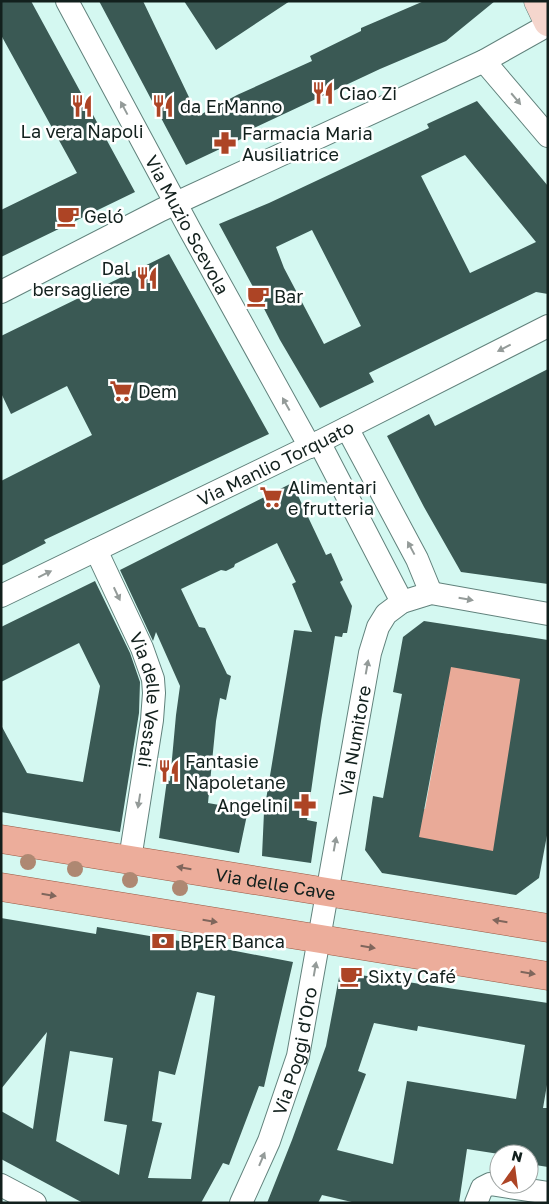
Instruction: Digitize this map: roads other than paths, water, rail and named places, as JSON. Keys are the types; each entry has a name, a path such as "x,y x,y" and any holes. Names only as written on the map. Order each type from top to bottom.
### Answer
{"main road":[{"path":"538,1 548,23"},
{"name":"Via delle Cave","path":"1,839 548,928"},
{"path":"1,888 548,976"}],"street":[{"name":"Via Muzio Scevola","path":"67,1 176,204 315,445 402,602"},
{"path":"1,292 176,204 484,62 548,23"},
{"path":"484,62 548,136"},
{"name":"Via Manlio Torquato","path":"1,596 315,445 548,326"},
{"path":"347,428 415,555 431,592"},
{"name":"Via delle Vestali","path":"96,550 142,648 153,679 152,720 130,859"},
{"path":"402,602 431,592 548,614"},
{"name":"Via Numitore","path":"327,892 374,635 386,614 402,602"},
{"name":"Via Poggi d'Oro","path":"242,1203 269,1141 298,1056 327,892"},
{"path":"1,1185 35,1203"},
{"path":"476,1203 479,1193 486,1185 489,1185"}],"place":[{"name":"Ciao Zi","path":"323,93"},
{"name":"La vera Napoli","path":"82,106"},
{"name":"da ErManno","path":"163,106"},
{"name":"Farmacia Maria Ausiliatrice","path":"225,143"},
{"name":"Geló","path":"68,216"},
{"name":"Dal bersagliere","path":"147,278"},
{"name":"Bar","path":"258,296"},
{"name":"Dem","path":"121,391"},
{"name":"Alimentari e frutteria","path":"271,497"},
{"name":"Fantasie Napoletane","path":"169,771"},
{"name":"Angelini","path":"305,805"},
{"name":"BPER Banca","path":"163,941"},
{"name":"Sixty Café","path":"351,976"}]}
